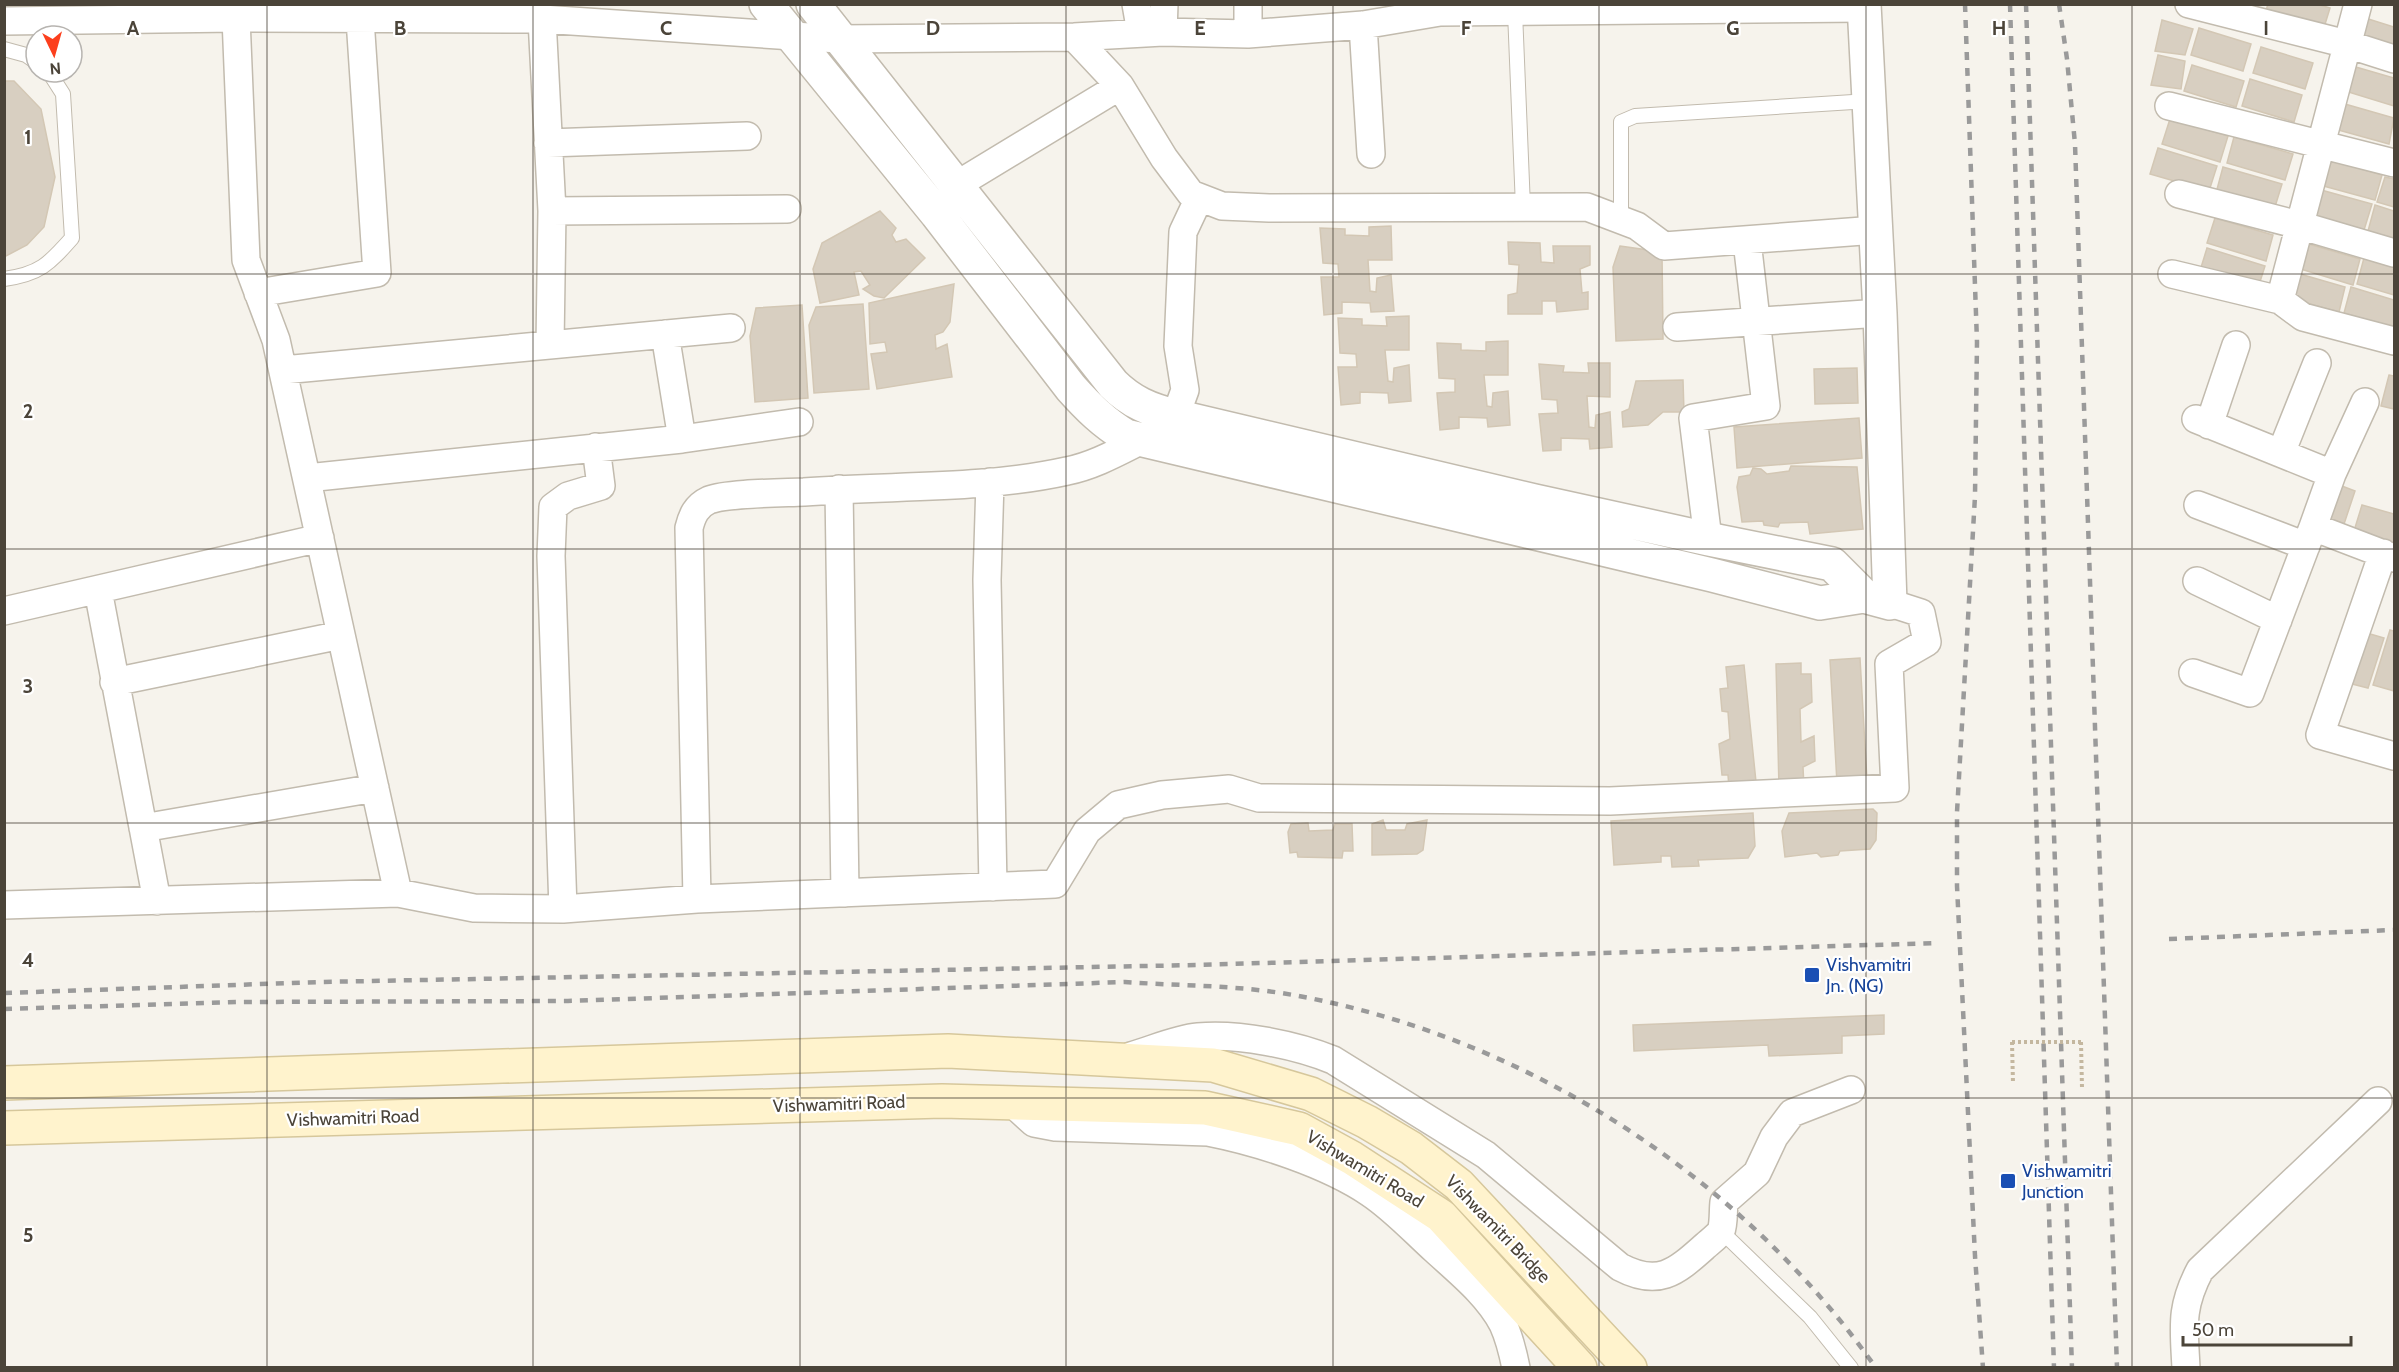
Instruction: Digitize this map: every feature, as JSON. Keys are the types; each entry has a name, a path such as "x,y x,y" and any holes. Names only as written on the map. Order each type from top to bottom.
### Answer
{"main road":[{"path":"4,1083 948,1051 1115,1060"},
{"name":"Vishwamitri Bridge","path":"1115,1060 1213,1065 1311,1094 1367,1122 1411,1148 1459,1185 1630,1368"},
{"name":"Vishwamitri Road","path":"4,1128 930,1101 1205,1108 1299,1129 1352,1158 1441,1216 1580,1368"}],"street":[{"path":"4,905 398,893 474,908 562,909 697,899 1055,884 1087,831 1118,805 1162,795 1229,789 1260,798 1610,801 1895,788 1889,664 1927,642 1921,613 1877,599 1832,564 1160,434 1126,436 1110,426 1071,388 937,214 766,4"},
{"path":"813,4 838,39 1113,384 1139,405 1160,434 1505,525 1820,603 1877,599"},
{"path":"1136,4 1152,32"},
{"path":"1152,32 1164,4"},
{"path":"1248,4 1248,34"},
{"path":"2189,4 2394,58"},
{"path":"2280,300 2358,4"},
{"path":"4,21 360,19 429,12 838,39 1074,37 1152,32 1248,34 1363,25 1440,8 1864,6 1880,313 1877,599"},
{"path":"236,18 246,260 276,340 398,893"},
{"path":"258,293 377,273 360,19"},
{"path":"542,19 552,211 550,345"},
{"path":"1363,25 1371,154"},
{"path":"1074,37 1120,86 1164,158 1191,194 1221,206 1269,208 1587,207 1637,226 1664,246 1876,230"},
{"path":"955,186 1120,86"},
{"path":"2169,106 2394,163"},
{"path":"548,143 747,135"},
{"path":"2179,195 2300,225 2394,253"},
{"path":"697,899 689,528 693,513 702,504 721,497 990,482 1067,471 1160,434 1185,390 1178,346 1183,232 1199,198"},
{"path":"552,211 787,209"},
{"path":"1708,539 1693,418 1766,406 1747,241"},
{"path":"2172,274 2280,300 2303,317 2394,341"},
{"path":"1677,327 1880,313"},
{"path":"283,370 731,328"},
{"path":"666,334 682,439"},
{"path":"2236,345 2203,422 2332,474"},
{"path":"2281,453 2317,363"},
{"path":"2193,673 2250,693 2332,474 2365,402"},
{"path":"307,478 682,439 799,422"},
{"path":"562,909 551,556 554,507 568,496 601,486 596,447"},
{"path":"990,482 987,579 993,886"},
{"path":"839,489 845,893"},
{"path":"2198,505 2310,537 2389,556 2320,735 2393,751"},
{"path":"4,611 320,538"},
{"path":"2197,581 2278,620"},
{"path":"98,590 157,900"},
{"path":"114,682 342,635"},
{"path":"143,828 375,788"},
{"path":"1115,1060 1197,1037 1242,1038 1308,1050 1333,1060 1486,1155 1620,1267 1635,1275 1666,1275 1680,1269 1721,1231 1725,1202 1757,1173 1781,1124 1792,1113 1851,1090"},
{"path":"2186,1368 2184,1320 2188,1293 2200,1270 2378,1101"},
{"path":"1012,1103 1034,1123 1055,1127 1208,1132 1232,1137 1332,1172 1383,1203 1465,1278 1494,1310 1504,1326 1516,1368"}],"lane":[{"path":"1523,207 1524,9"},
{"path":"4,49 24,54"},
{"path":"4,279 34,273 52,260 72,238 63,94 57,84"},
{"path":"1621,219 1621,122 1635,116 1869,101"},
{"path":"1721,1231 1810,1317 1851,1368"}],"path":[{"path":"2013,1083 2012,1042 2080,1042 2082,1088"}],"building":[{"path":"2268,4 2317,4 2330,8 2322,34 2264,17"},
{"path":"2362,17 2394,27 2394,55 2354,43"},
{"path":"2162,20 2193,29 2185,55 2155,51"},
{"path":"2199,28 2251,44 2243,71 2191,55"},
{"path":"2261,47 2313,63 2305,89 2253,73"},
{"path":"2158,55 2185,61 2181,89 2151,85"},
{"path":"2192,65 2244,81 2236,107 2184,91"},
{"path":"2349,65 2394,78 2394,106 2342,90"},
{"path":"2250,79 2302,95 2294,122 2242,106"},
{"path":"4,81 14,81 41,109 55,177 44,227 27,245 4,257"},
{"path":"2338,102 2394,118 2389,144 2331,128"},
{"path":"2170,119 2228,136 2220,162 2162,144"},
{"path":"2234,137 2293,154 2285,180 2227,163"},
{"path":"2158,148 2217,166 2209,191 2150,174"},
{"path":"2324,158 2382,175 2375,200 2316,184"},
{"path":"2223,167 2282,184 2274,210 2216,193"},
{"path":"2385,177 2394,179 2394,207 2377,202"},
{"path":"2314,188 2372,204 2364,230 2306,213"},
{"path":"2375,205 2394,211 2394,239 2368,231"},
{"path":"880,211 896,228 892,235 896,242 906,239 925,258 884,298 874,296 863,289 870,285 861,271 854,272 859,295 820,303 813,269 822,243"},
{"path":"2215,218 2273,235 2266,261 2207,243"},
{"path":"1391,226 1392,260 1368,260 1370,291 1376,292 1377,278 1391,275 1394,311 1371,312 1370,303 1342,302 1342,313 1324,315 1321,277 1339,277 1338,264 1323,263 1320,228 1345,229 1345,235 1369,236 1369,227"},
{"path":"1508,242 1540,243 1541,262 1554,263 1553,246 1590,246 1590,265 1580,269 1582,293 1588,292 1588,309 1557,312 1556,301 1542,301 1542,314 1508,314 1508,295 1517,293 1519,265 1509,264"},
{"path":"2302,242 2360,259 2353,285 2294,267"},
{"path":"1620,246 1662,252 1663,339 1616,341 1613,267"},
{"path":"2207,248 2265,266 2257,291 2199,274"},
{"path":"2364,258 2394,267 2394,295 2357,284"},
{"path":"2300,274 2345,287 2339,312 2292,299"},
{"path":"954,284 950,322 943,332 935,335 936,349 947,344 952,377 877,389 871,354 887,352 885,342 870,344 869,303"},
{"path":"2351,287 2394,300 2394,328 2344,313"},
{"path":"863,304 869,389 814,393 809,325 816,307"},
{"path":"802,305 808,398 755,402 750,336 756,308"},
{"path":"1409,316 1409,350 1385,350 1388,381 1393,382 1394,368 1409,365 1411,401 1389,403 1388,393 1360,392 1360,403 1341,405 1338,367 1357,367 1356,354 1340,353 1338,318 1362,319 1362,325 1387,326 1386,317"},
{"path":"1508,341 1508,375 1484,375 1487,406 1492,407 1493,393 1508,391 1510,425 1488,427 1487,418 1459,417 1459,428 1440,430 1437,393 1455,392 1455,379 1439,378 1437,343 1461,344 1461,350 1486,351 1486,342"},
{"path":"1588,363 1610,363 1610,397 1587,396 1589,427 1595,428 1596,415 1610,412 1612,447 1590,449 1589,439 1561,438 1561,450 1543,451 1539,414 1558,413 1557,400 1542,399 1539,364 1564,366 1563,372 1589,373"},
{"path":"1857,368 1858,403 1815,404 1814,369"},
{"path":"2389,375 2394,376 2394,409 2381,406"},
{"path":"1683,380 1684,412 1663,412 1648,425 1623,427 1622,412 1629,409 1636,381"},
{"path":"1859,418 1862,458 1737,468 1734,427"},
{"path":"1791,466 1857,467 1863,529 1810,534 1808,522 1780,523 1778,527 1764,525 1763,521 1742,522 1737,487 1739,477 1750,475 1753,468 1761,469 1767,474 1789,471"},
{"path":"2334,483 2355,491 2344,524 2322,516"},
{"path":"2362,505 2394,514 2394,543 2354,531"},
{"path":"2390,630 2394,631 2394,691 2373,685"},
{"path":"2360,631 2384,638 2368,688 2344,682"},
{"path":"1860,658 1867,781 1837,783 1830,660"},
{"path":"1801,663 1801,674 1811,674 1812,702 1800,709 1801,742 1814,736 1815,761 1803,767 1804,788 1779,788 1776,664"},
{"path":"1744,665 1756,782 1729,788 1728,775 1722,775 1719,744 1730,739 1728,712 1722,711 1720,689 1728,688 1726,667"},
{"path":"1873,809 1877,813 1876,840 1870,849 1840,851 1838,855 1821,857 1817,853 1785,857 1782,831 1789,813"},
{"path":"1753,813 1755,846 1748,858 1698,860 1699,866 1672,867 1671,856 1661,856 1661,862 1614,865 1611,821"},
{"path":"1383,820 1386,830 1405,830 1407,824 1427,820 1423,850 1417,854 1372,855 1372,824"},
{"path":"1308,823 1309,831 1333,830 1335,824 1352,824 1353,851 1343,851 1342,858 1298,857 1297,852 1290,853 1288,832 1291,824"},
{"path":"1884,1015 1884,1034 1842,1036 1842,1053 1769,1056 1768,1045 1634,1051 1633,1025"}],"railway":[{"path":"1965,4 1977,342 1975,496 1957,812 1957,886 1975,1256 1983,1368"},
{"path":"2010,4 2054,1368"},
{"path":"2026,4 2072,1368"},
{"path":"2059,4 2075,144 2117,1368"},
{"path":"2169,939 2394,930"},
{"path":"4,993 320,982 1196,965 1939,943"},
{"path":"4,1009 239,1002 568,1001 1125,982 1230,988 1293,995 1379,1015 1463,1044 1543,1080 1620,1125 1693,1176 1760,1234 1822,1299 1876,1368"}],"place":[{"name":"Vishvamitri Jn. (NG)","path":"1812,975"},
{"name":"Vishwamitri Junction","path":"2008,1181"}]}
